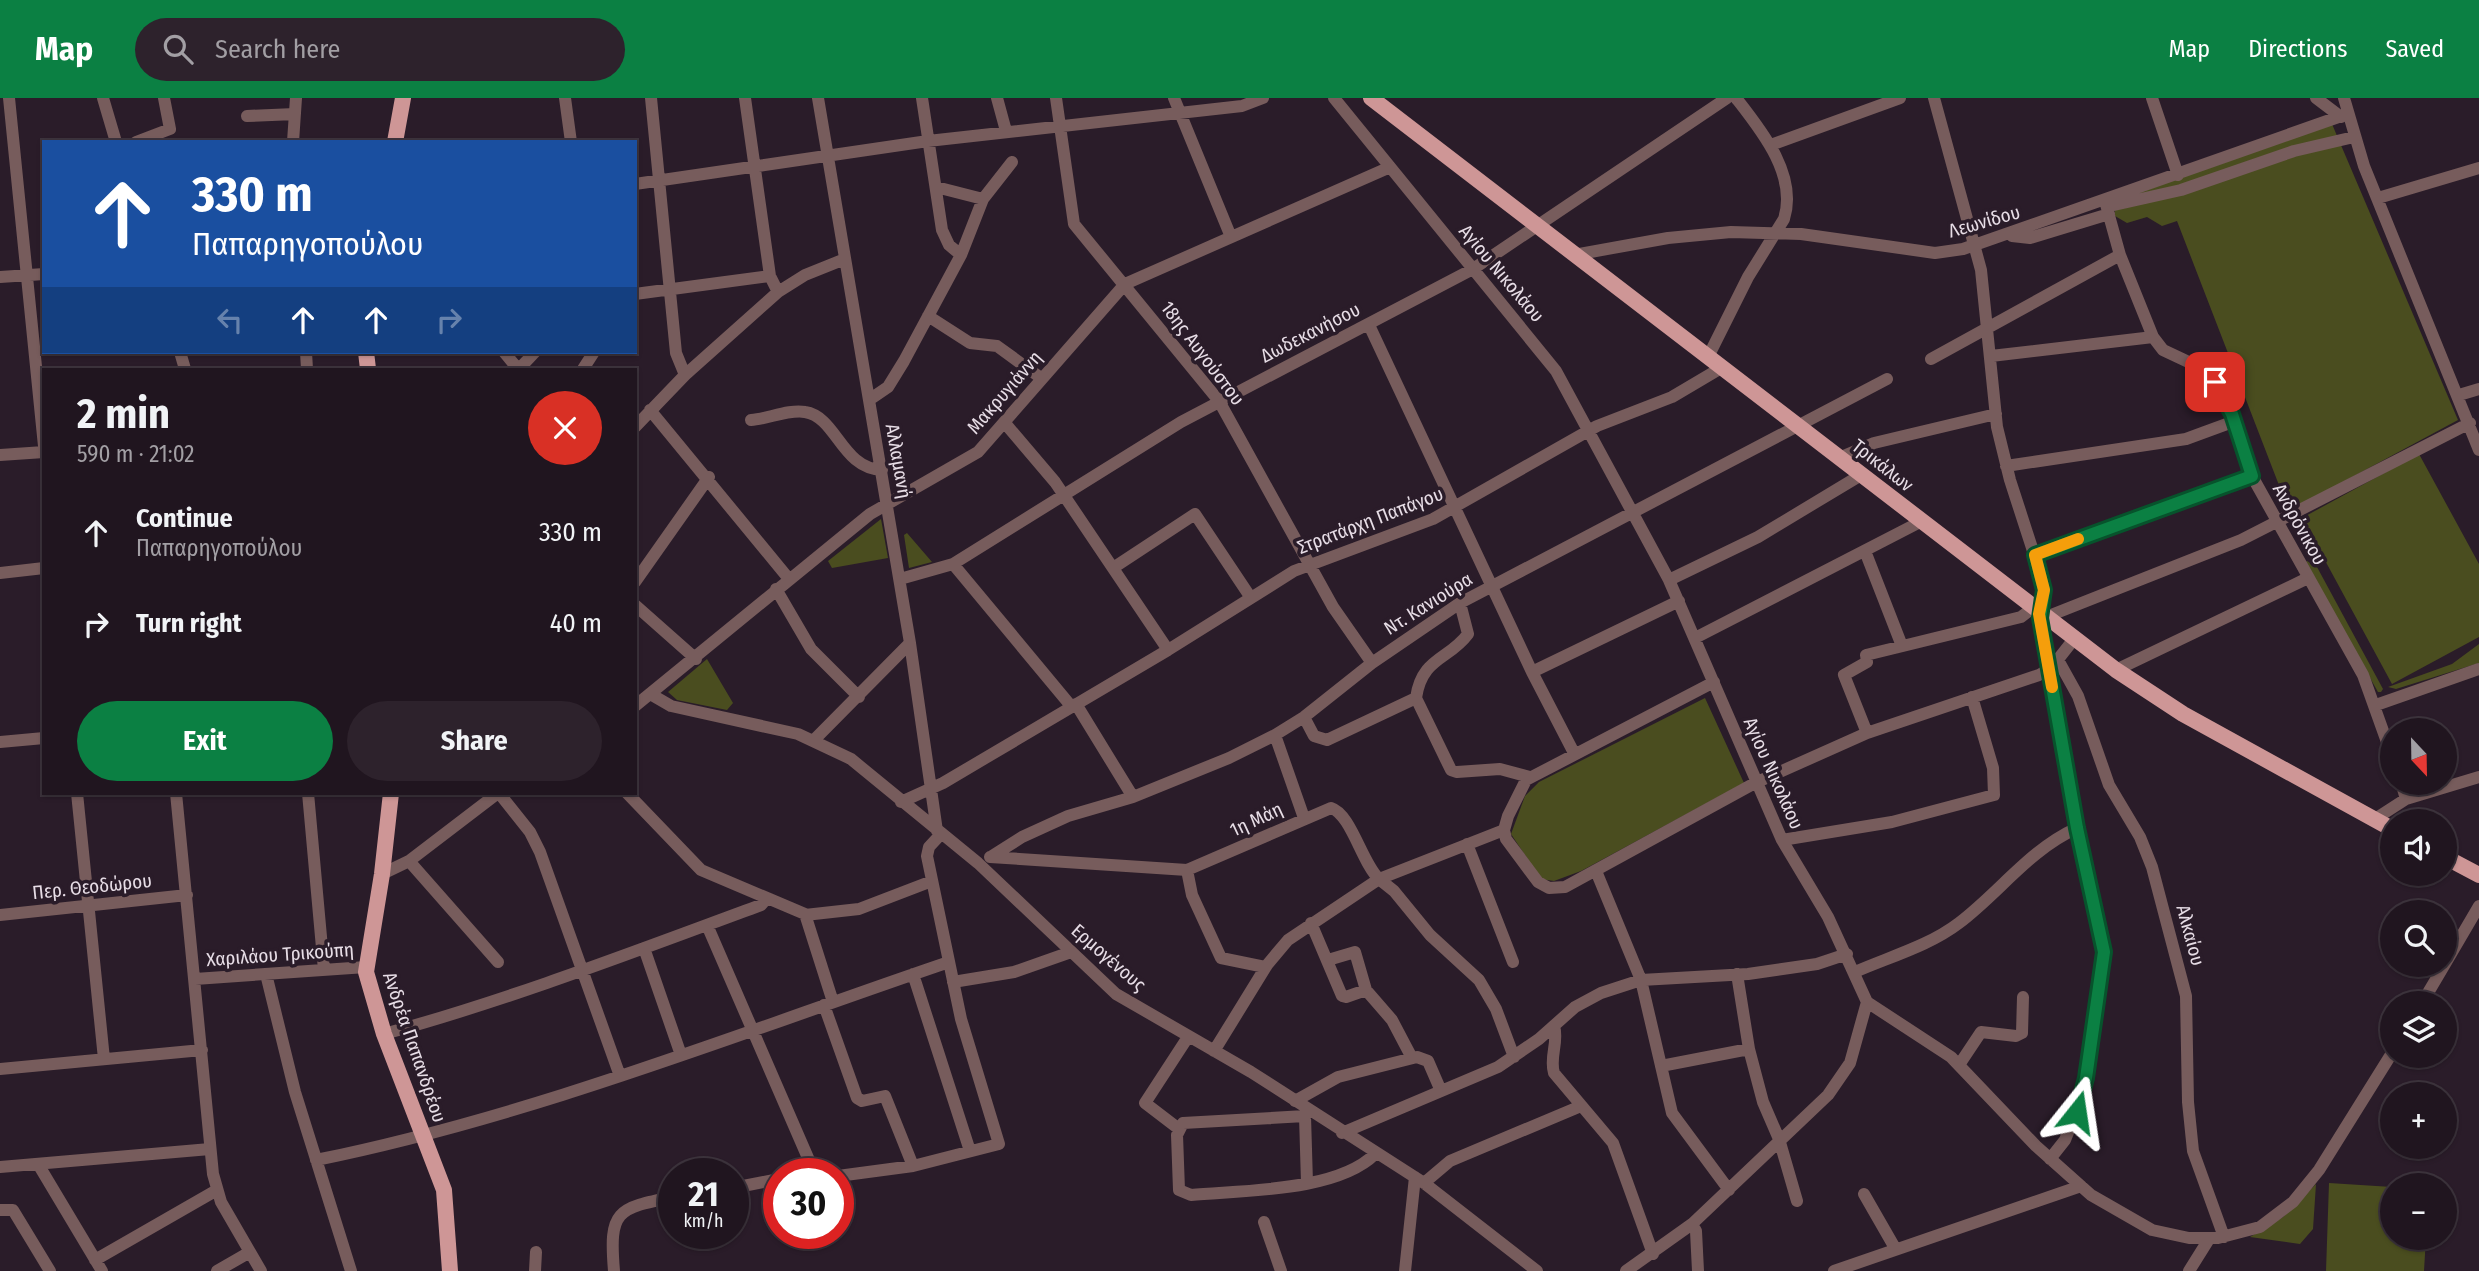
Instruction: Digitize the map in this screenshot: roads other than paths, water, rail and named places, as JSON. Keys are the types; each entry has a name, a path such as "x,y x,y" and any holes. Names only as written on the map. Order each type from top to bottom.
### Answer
{"main road":[{"path":"395,140 403,98"},
{"name":"Τρικάλων","path":"1371,98 2116,670 2183,714 2380,822"},
{"name":"Ανδρέα Παπανδρέου","path":"391,795 382,874 366,967 384,1034 425,1137 446,1200 450,1271"},
{"path":"2457,863 2479,875"}],"street":[{"path":"9,98 42,426"},
{"path":"103,98 115,140"},
{"path":"141,140 170,128 164,98"},
{"path":"293,140 296,98"},
{"path":"565,98 571,140"},
{"path":"651,98 676,353 685,375"},
{"path":"745,98 769,276 778,292"},
{"name":"Αλλαμανή","path":"818,98 900,579 939,833"},
{"path":"922,98 945,239 961,256"},
{"path":"997,98 1006,131"},
{"name":"18ης Αυγούστου","path":"1056,98 1073,221 1219,401 1342,621 1372,663"},
{"path":"1174,98 1231,237"},
{"path":"637,184 928,141 1242,106 1263,98"},
{"name":"Αγίου Νικολάου","path":"1334,98 1388,168 1552,364 1669,580 1696,638 1755,783 1782,840 1847,954 1867,1002"},
{"name":"Δωδεκανήσου","path":"900,579 953,564 1219,401 1473,269 1727,98"},
{"path":"1708,357 1748,277 1784,219 1787,199 1771,145 1736,98"},
{"path":"1771,145 1900,98"},
{"path":"1934,98 1975,246 1988,328 1996,414 2006,466 2044,590 2040,612 2053,664 2077,828 2104,959 2083,1095 2064,1140 2050,1159"},
{"path":"2152,98 2178,175"},
{"path":"2316,98 2344,115"},
{"path":"2344,98 2344,115 2479,450"},
{"path":"247,116 295,114"},
{"name":"Λεωνίδου","path":"1574,255 1688,235 1775,233 1935,253 1975,246 2108,207 2178,175 2344,115"},
{"path":"2108,207 2195,186 2294,151 2354,137"},
{"path":"869,400 888,387 961,256 983,199 1012,162"},
{"name":"Μακρυγιάννη","path":"637,705 696,660 776,589 887,503 971,457 1125,284 1388,168"},
{"path":"2378,198 2479,168"},
{"path":"936,187 983,199"},
{"name":"Ανδρόνικου","path":"2108,207 2120,255 2153,337 2166,353 2208,374 2235,421 2252,476 2360,669 2380,718"},
{"path":"1931,359 2120,255"},
{"path":"637,425 685,375 778,292 805,275 845,260"},
{"path":"0,277 42,274"},
{"path":"637,294 769,276"},
{"path":"928,316 970,343 997,346 1041,378"},
{"path":"1369,325 1532,672 1574,753"},
{"path":"1991,356 2153,337"},
{"path":"506,354 517,368"},
{"path":"519,368 533,354"},
{"name":"Στρατάρχη Παπάγου","path":"901,802 932,789 1309,564 1416,526 1455,508 1588,430 1671,397 1721,368"},
{"name":"Ντ. Κανιούρα","path":"992,856 1022,837 1068,816 1133,797 1229,758 1275,735 1304,717 1372,663 1460,603 1887,379"},
{"path":"2459,395 2479,389"},
{"path":"650,410 709,477 789,579"},
{"path":"751,420 808,413 819,419 853,460 882,470"},
{"path":"1839,458 1874,443 1996,414"},
{"path":"2006,466 2186,439 2235,421"},
{"path":"1004,422 1042,463 1168,650"},
{"path":"1867,733 1844,673 1867,662 1866,655 2040,612 2241,540 2470,423"},
{"path":"0,455 42,452"},
{"path":"1669,580 1758,537 1861,475"},
{"path":"2035,555 2252,476"},
{"path":"637,579 709,477"},
{"path":"1113,568 1195,514 1251,598"},
{"path":"1696,638 1922,521"},
{"path":"1865,551 1902,646"},
{"path":"953,564 1073,705 1133,797"},
{"path":"0,573 42,568"},
{"path":"2116,670 2308,578"},
{"path":"776,589 811,649 859,697"},
{"path":"1532,672 1679,601"},
{"path":"1460,603 1468,634 1430,665 1417,687 1416,698 1451,770 1457,772 1500,769 1530,777"},
{"path":"637,607 696,660"},
{"path":"1714,682 1530,777 1518,793 1504,830 1508,844 1533,878 1544,886 1565,887 1755,783 1867,733 1972,697 2053,664 2074,639"},
{"path":"815,739 910,643"},
{"name":"Αλκαίου","path":"2053,664 2078,696 2109,785 2140,837 2152,867 2186,996 2188,1102 2193,1151 2224,1237"},
{"path":"2376,705 2479,669"},
{"name":"Ερμογένους","path":"652,695 671,706 815,739 851,759 978,863 1116,994 1214,1051 1295,1101 1307,1113 1419,1180 1537,1271"},
{"path":"1782,840 1892,822 1994,795 1993,768 1972,697"},
{"path":"1304,717 1314,736 1327,740 1416,698"},
{"path":"1275,735 1304,817"},
{"path":"0,741 42,738"},
{"path":"2375,819 2406,799 2479,777"},
{"path":"77,795 104,1059"},
{"path":"176,795 210,1149 217,1190 261,1271"},
{"path":"308,795 324,970"},
{"path":"382,874 409,861 495,795"},
{"path":"500,795 537,844 620,1076"},
{"path":"629,795 701,870 805,915 859,909 932,881"},
{"path":"2405,795 2406,799"},
{"name":"1η Μάη","path":"992,856 1029,862 1187,870 1328,808 1339,811 1368,867 1380,879"},
{"path":"1855,972 1955,926 1987,901 2036,851 2077,828"},
{"path":"1214,1051 1265,967 1288,940 1380,879 1504,830"},
{"path":"854,1174 913,1166 995,1145 1000,1140 961,1019 932,881 927,852 939,833"},
{"path":"1467,844 1513,962"},
{"path":"978,863 992,856"},
{"path":"409,861 498,962"},
{"path":"1187,870 1192,895 1221,958 1265,967"},
{"path":"1596,871 1641,980 1674,1117 1729,1190"},
{"path":"1380,879 1400,898 1430,935 1479,979 1496,1009 1514,1057"},
{"name":"Περ. Θεοδώρου","path":"0,915 187,895"},
{"path":"384,1034 458,1013 644,948 761,905 767,898"},
{"path":"2457,944 2479,906"},
{"path":"805,915 857,1098 862,1101 885,1096 913,1166"},
{"path":"1311,923 1344,997 1366,990"},
{"path":"707,925 808,1158"},
{"path":"644,948 681,1055"},
{"path":"953,982 1014,972 1071,952"},
{"path":"1328,960 1354,952 1366,990 1392,1020 1412,1058"},
{"path":"1342,1133 1514,1057 1587,1000 1641,980 1737,974 1817,964 1847,954"},
{"path":"316,1160 425,1137 620,1076 949,961"},
{"name":"Χαριλάου Τρικούπη","path":"195,979 366,967"},
{"path":"266,974 316,1160 351,1271"},
{"path":"913,974 970,1151"},
{"path":"1737,974 1749,1049 1763,1102 1779,1139 1797,1201"},
{"path":"1959,1065 1981,1032 2020,1035 2023,997"},
{"path":"1626,1271 1692,1224 1828,1095 1843,1074 1855,1049 1867,1002 1934,1045 1959,1065 2050,1159 2081,1186 2128,1219 2152,1230 2209,1238 2224,1237 2260,1227 2293,1202 2319,1170 2382,1068"},
{"path":"1554,1026 1557,1039 1552,1068 1581,1107 1613,1143 1653,1254"},
{"path":"1179,1129 1144,1103 1188,1037"},
{"path":"1661,1066 1749,1049"},
{"path":"0,1069 202,1050"},
{"path":"1295,1101 1338,1077 1412,1058 1427,1060 1441,1091"},
{"path":"1405,1271 1419,1180 1450,1161 1581,1107"},
{"path":"1179,1129 1190,1122 1307,1113 1307,1183"},
{"path":"1179,1129 1179,1186 1182,1194 1307,1183 1361,1165 1375,1154"},
{"path":"0,1167 210,1149"},
{"path":"38,1164 99,1266 217,1190"},
{"path":"1834,1271 2081,1186"},
{"path":"1864,1194 1895,1248"},
{"path":"614,1271 612,1231 621,1214 637,1205 658,1200"},
{"path":"0,1210 13,1210 50,1271"},
{"path":"1264,1222 1281,1271"},
{"path":"1692,1224 1696,1231 1698,1271"},
{"path":"2189,1271 2209,1238"},
{"path":"217,1271 250,1252"},
{"path":"535,1271 536,1252"}]}
